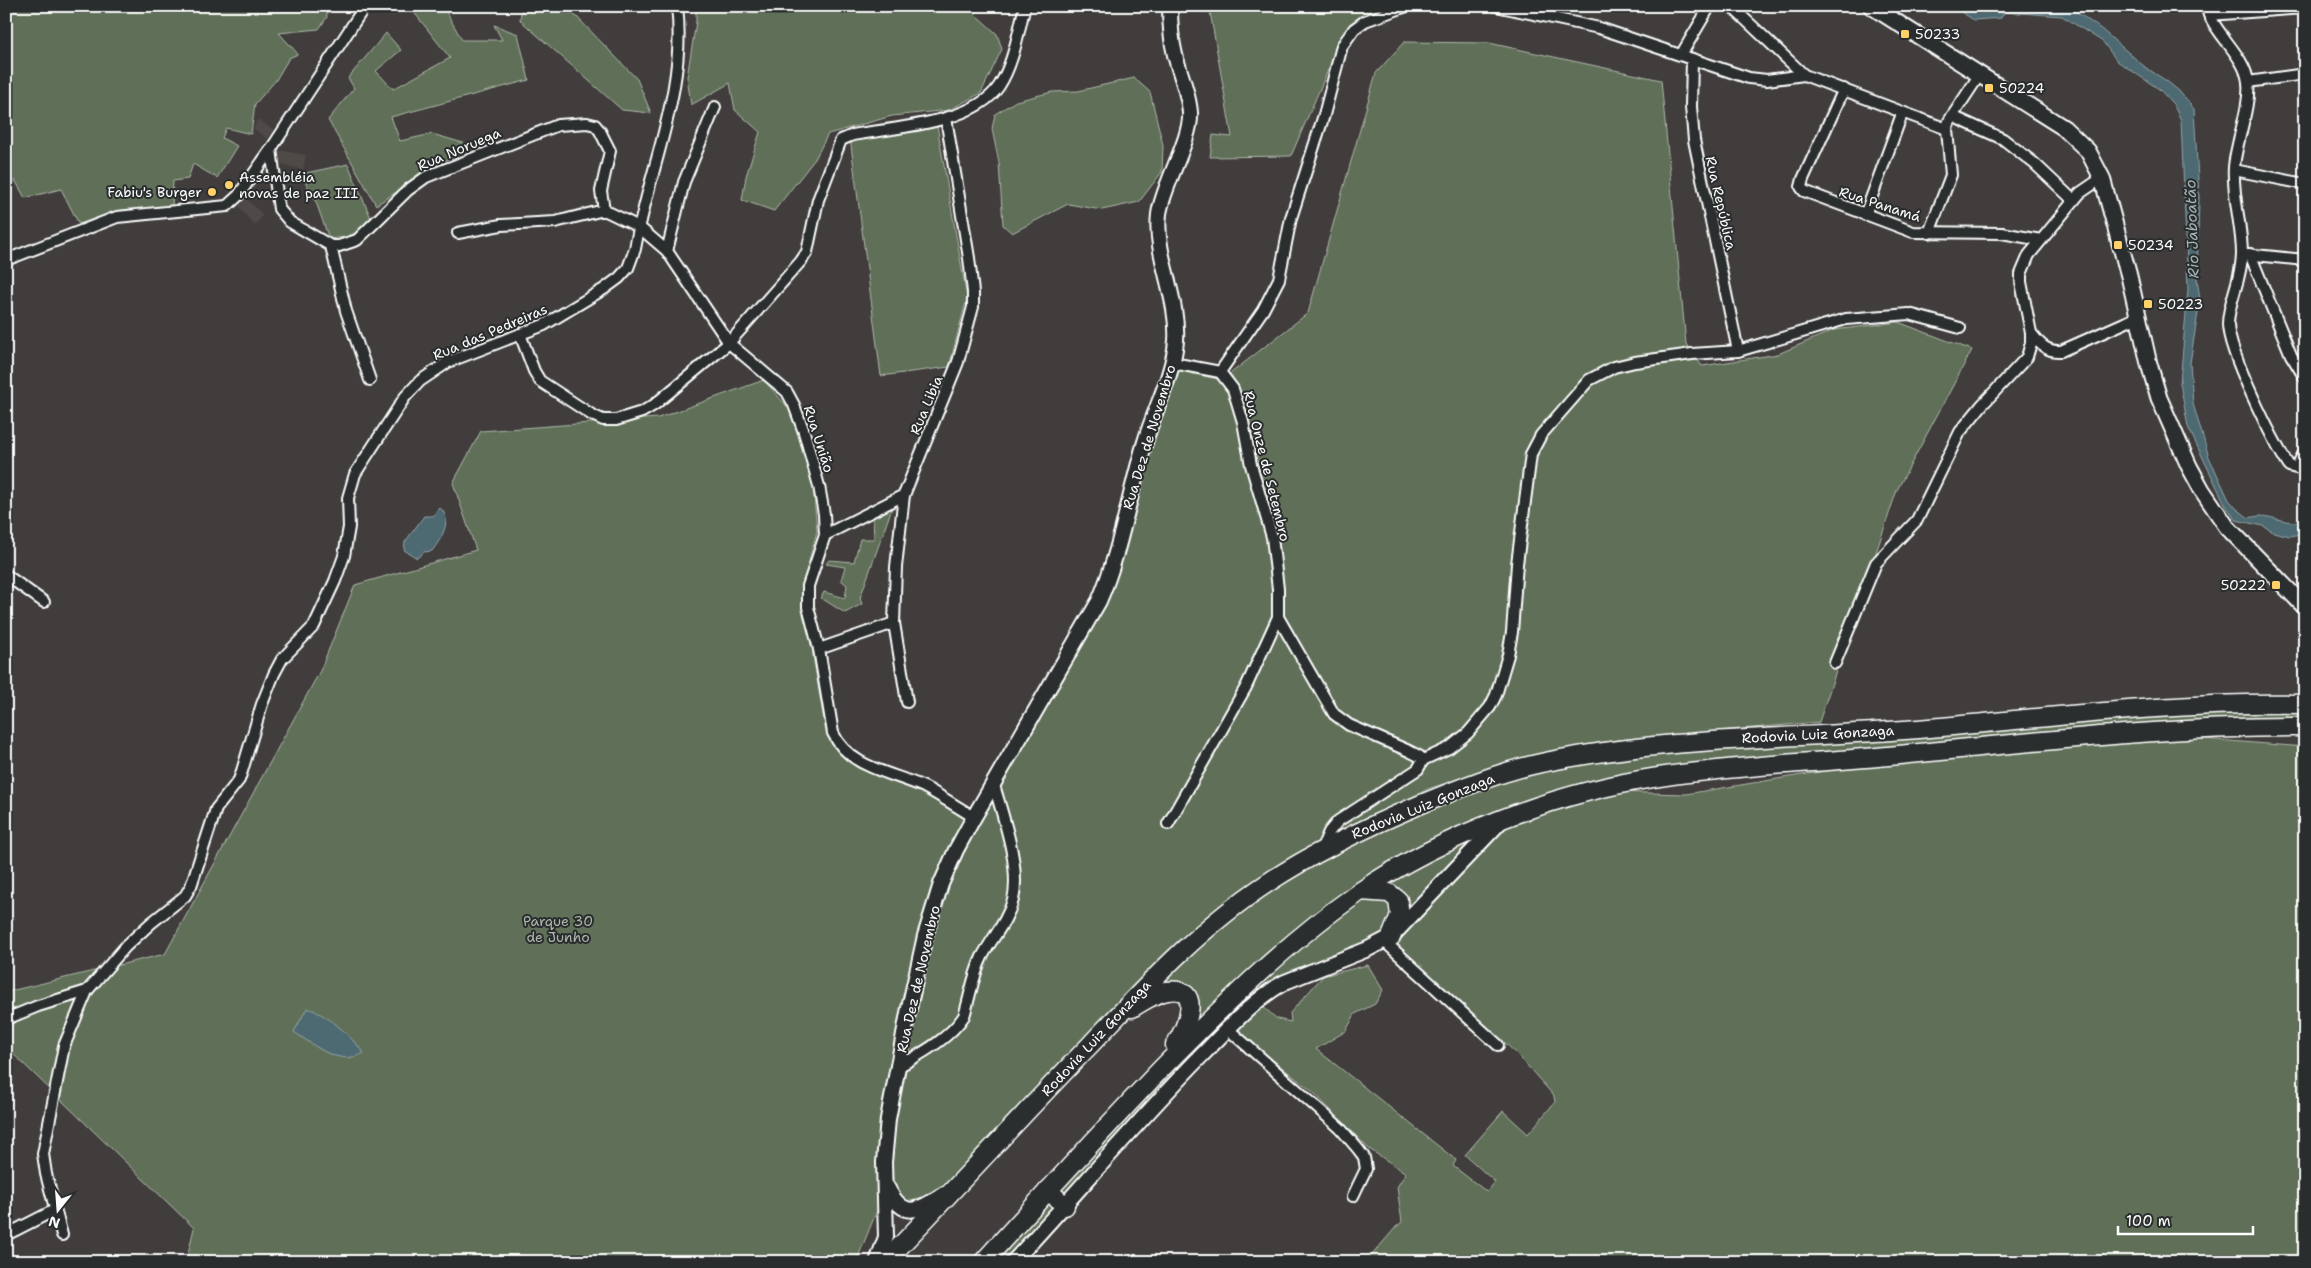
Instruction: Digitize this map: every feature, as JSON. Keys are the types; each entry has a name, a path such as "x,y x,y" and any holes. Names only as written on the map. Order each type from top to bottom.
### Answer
{"highway":[{"name":"Rodovia Luiz Gonzaga","path":"885,1262 1180,951 1216,921 1268,883 1321,850 1356,832 1465,787 1535,764 1577,756 1700,741 1911,729 2191,706 2305,704"},
{"name":"Rodovia Luiz Gonzaga","path":"983,1262 1145,1086 1238,991 1294,941 1361,891 1453,838 1565,798 1609,787 1702,772 2154,732 2227,728 2305,728"},
{"path":"1361,891 1388,893 1398,900 1400,916 1388,939"},
{"path":"1117,1017 1165,991 1176,991 1183,994 1189,1002 1189,1016 1183,1034 1145,1086"},
{"path":"1048,1190 1064,1206"}],"main road":[{"name":"Rua Dez de Novembro","path":"877,1262 886,1237 884,1182 888,1119 928,927 947,868 1035,709 1090,619 1105,587 1145,440 1173,363 1176,320 1173,296 1160,240 1159,216 1162,200 1191,115 1172,42 1170,6"},
{"path":"1871,6 2064,128 2088,151 2102,178 2138,317 2148,364 2176,438 2202,490 2227,527 2305,607"},
{"path":"1013,1262 1180,1078 1228,1030 1280,985 1388,939 1502,821"},
{"path":"884,1182 894,1202 903,1209 911,1210 922,1208 959,1184"}],"street":[{"path":"6,260 117,217 219,208 233,202 271,149 364,6"},
{"name":"Rua das Pedreiras","path":"62,1235 46,1174 44,1144 64,1046 87,991 126,946 151,923 174,907 185,896 191,886 216,809 239,780 262,704 274,674 282,659 314,626 329,598 344,556 348,528 349,492 361,462 420,381 448,362 560,316 619,278 632,260 676,81 680,28 677,6"},
{"path":"520,334 534,371 540,380 603,420 630,418 648,409 728,343 808,252 818,200 841,140 853,135 946,118 986,100 998,88 1009,65 1025,6"},
{"path":"1173,363 1220,372 1263,310 1279,279 1284,264 1290,218 1324,115 1342,46 1354,29 1365,21 1407,6"},
{"path":"1496,6 1577,22 1756,79 1804,75"},
{"path":"1682,55 1710,6"},
{"path":"1731,6 1804,75 1902,114 1947,129"},
{"path":"2207,11 2305,8"},
{"path":"2207,11 2240,62 2248,82 2234,170 2246,254 2292,355 2305,378"},
{"name":"Rua República","path":"1692,59 1690,107 1694,140 1738,351"},
{"path":"1929,233 1951,175 1947,129 1952,116 1980,74"},
{"path":"2248,82 2305,74"},
{"name":"Rua Panamá","path":"1844,90 1803,179 1802,189 1913,232 2002,233 2042,240"},
{"path":"667,252 684,182 715,107"},
{"path":"1865,215 1902,114"},
{"path":"1952,116 2003,139 2035,164 2073,200"},
{"name":"Rua Libia","path":"907,702 894,623 896,568 904,495 958,362 973,307 974,292 946,118"},
{"name":"Rua Noruega","path":"331,246 339,246 357,240 408,190 426,177 558,125 578,123 595,125 603,135 610,151 601,191 604,210"},
{"path":"271,149 279,209 290,222 331,246 346,311 370,380"},
{"path":"2234,170 2305,184"},
{"path":"1835,663 1847,638 1876,563 1917,520 1954,443 1982,405 2026,358 2031,344 2031,333 2022,297 2021,274 2029,255 2073,200 2084,189 2102,178"},
{"path":"458,233 501,225 555,222 604,210"},
{"name":"Rua União","path":"604,210 639,227 667,252 728,343 787,392 794,405 804,432 819,486 825,535 808,586 810,619 819,649 833,733 846,753 857,761 924,787 974,817"},
{"path":"2246,254 2305,260"},
{"path":"2246,254 2228,318 2231,340 2236,356 2274,442 2289,466 2296,468 2305,452"},
{"path":"1321,850 1329,832 1338,821 1418,769 1423,760 1449,748 1468,733 1490,707 1501,682 1512,627 1517,564 1531,454 1541,435 1581,387 1598,373 1635,362 1692,354 1738,351 1846,319 1909,314 1960,328"},
{"path":"2031,333 2043,347 2054,351 2061,351 2138,317"},
{"name":"Rua Onze de Setembro","path":"1168,824 1246,687 1278,617 1277,580 1272,537 1251,465 1238,402 1229,382 1220,372"},
{"path":"825,535 904,495"},
{"path":"6,575 44,602"},
{"path":"1278,617 1334,714 1348,726 1409,751 1423,760"},
{"path":"819,649 894,623"},
{"name":"Rua Dez de Novembro","path":"898,1067 925,1051 949,1033 964,1016 978,968 1003,924 1012,901 1014,890 1007,830 994,784"},
{"path":"1388,939 1498,1045"},
{"path":"6,1019 38,1006 87,991"},
{"path":"1228,1030 1340,1128 1362,1153 1366,1169 1354,1196"},
{"path":"6,1235 55,1210"}],"shaded area":[{"path":"257,119 274,130 267,139 254,129"},
{"path":"279,150 306,155 303,170 277,163"},
{"path":"246,198 263,215 255,226 239,207"}],"green space":[{"path":"6,6 326,6 327,17 319,29 279,33 298,54 289,58 276,80 255,104 251,134 226,128 222,138 237,146 217,178 193,164 188,179 173,181 172,207 110,213 79,224 61,189 25,198 15,180 6,198"},
{"path":"409,6 443,6 462,40 502,40 494,25 518,34 529,80 391,117 400,141 432,134 470,145 376,205 328,120 354,88 348,78 386,33 401,50 376,71 393,89 450,58"},
{"path":"522,6 564,6 575,15 637,79 651,113 622,110 520,20"},
{"path":"696,6 978,6 975,14 997,34 1002,49 981,93 949,110 892,116 828,134 815,159 774,211 742,200 746,176 760,132 735,110 730,83 691,105 687,77 696,22"},
{"path":"1209,6 1388,6 1344,33 1291,156 1210,157 1213,135 1232,137"},
{"name":"Parque 30 de Junho","path":"1404,42 1489,43 1661,80 1686,344 1702,366 1778,354 1834,330 1898,322 1972,350 1897,490 1819,722 1617,740 1517,760 1428,789 1287,861 957,1179 920,1202 909,1204 898,1199 889,1181 856,1262 186,1262 194,1228 6,1047 6,992 165,954 320,671 355,585 476,550 453,483 481,431 658,418 764,380 791,411 813,485 817,531 810,557 813,656 826,732 844,758 858,768 923,793 961,814 974,832 1075,653 1177,370 1222,380 1308,313 1376,73"},
{"path":"1134,78 1150,92 1163,145 1162,172 1139,202 1102,210 1068,204 1012,233 1003,225 999,163 992,129 995,114 1016,101 1052,92 1078,91"},
{"path":"937,125 967,298 949,367 881,376 850,138"},
{"path":"348,164 371,218 352,236 329,239 316,202 301,174"},
{"path":"892,508 860,598 862,604 845,613 821,598 824,592 845,598 847,585 841,580 845,567 826,564 829,560 854,562 860,539 874,539 873,518"},
{"path":"2305,703 2305,727 1848,758 1611,792 1686,794 1929,754 2179,737 2305,747 2305,1262 1366,1262 1402,1222 1397,1187 1406,1173 1369,1149 1313,1092 1234,1029 1259,1003 1277,1019 1291,1022 1290,1013 1323,976 1368,965 1383,990 1375,1004 1355,1014 1346,1031 1316,1049 1456,1160 1453,1166 1487,1192 1495,1182 1465,1155 1503,1111 1528,1134 1555,1102 1554,1096 1516,1053 1395,944 1452,874 1502,822 1359,889 1173,1052 1192,998 1137,998 1231,911 1327,842 1429,802 1574,760"},
{"path":"1494,827 1396,928 1402,900 1366,889"},
{"path":"1362,894 1398,901 1387,935 1285,976 1010,1262 988,1262 1186,1045"}],"water":[{"name":"Rio Jaboatão","path":"1951,6 2051,6 2059,9 2068,6 2101,29 2145,67 2168,82 2179,91 2194,109 2199,197 2197,278 2200,300 2190,363 2193,404 2209,457 2229,500 2249,518 2266,516 2289,522 2305,519 2305,533 2290,536 2273,532 2263,526 2236,520 2226,506 2188,427 2180,383 2188,289 2181,120 2173,104 2159,89 2117,61 2103,42 2062,16 2004,12 2001,18 1974,20"},
{"path":"440,508 446,518 446,524 439,542 432,551 424,552 417,558 404,550 405,542 424,516 433,516"},
{"path":"307,1008 323,1015 338,1026 364,1053 345,1058 336,1056 294,1032"}],"place":[{"name":"50233","path":"1905,34"},
{"name":"50224","path":"1989,88"},
{"name":"Assembléia novas de paz III","path":"229,185"},
{"name":"Fabiu's Burger","path":"212,192"},
{"name":"50234","path":"2118,245"},
{"name":"50223","path":"2148,304"},
{"name":"50222","path":"2276,585"}]}
